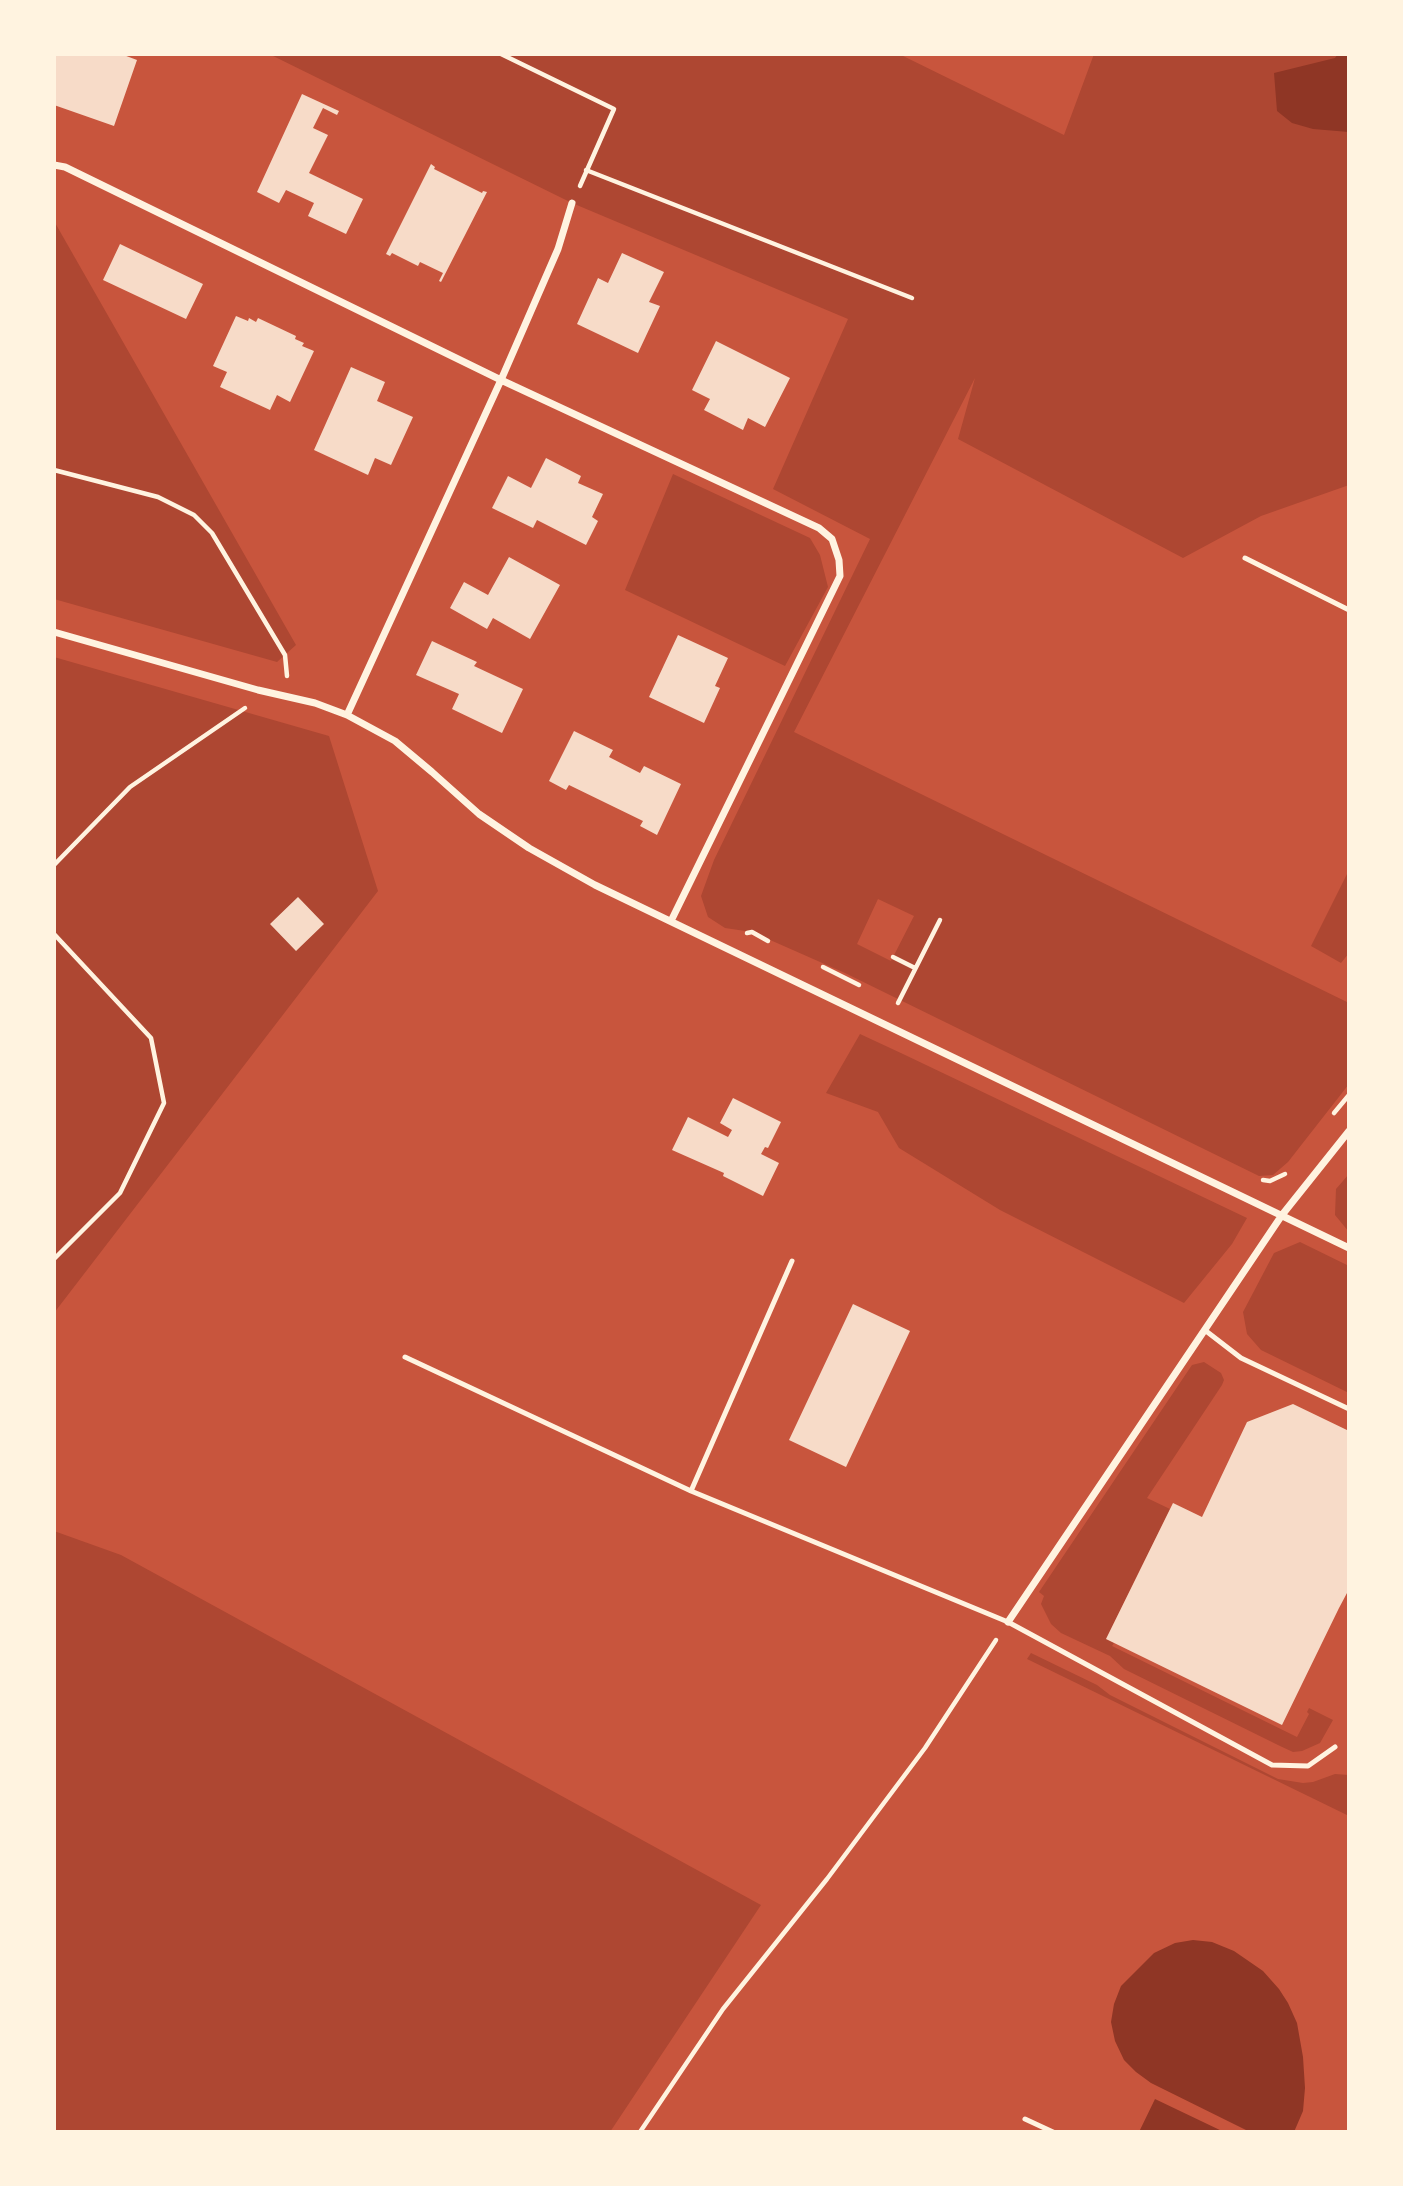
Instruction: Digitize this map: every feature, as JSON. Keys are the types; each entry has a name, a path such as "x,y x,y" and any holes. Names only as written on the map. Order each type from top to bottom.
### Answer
{"street":[{"path":"54,165 65,167 501,380 819,528 832,539 840,576 671,922"},
{"path":"347,715 501,380 558,249 572,203"},
{"path":"54,632 258,690 315,703 347,715 394,741 479,814 529,848 594,885 1349,1248"},
{"path":"1008,1622 1282,1215 1349,1131"}],"lane":[{"path":"1245,558 1349,610"},
{"path":"691,1490 792,1261"},
{"path":"1206,1331 1241,1358 1349,1409"},
{"path":"405,1357 691,1490 1008,1622 1272,1765 1308,1766 1335,1747"},
{"path":"1025,2119 1053,2132"}],"path":[{"path":"501,54 614,109 572,203"},
{"path":"586,170 912,298"},
{"path":"54,470 158,497 194,514 212,533 285,654 289,697"},
{"path":"54,865 130,787 243,710 258,690"},
{"path":"898,1003 940,920"},
{"path":"54,933 151,1038 164,1103 120,1193 54,1259"},
{"path":"893,957 915,968"},
{"path":"1333,1115 1349,1095"},
{"path":"1254,1180 1270,1181 1286,1174"},
{"path":"640,2132 723,2009 827,1879 925,1748 1008,1622"}],"shaded area":[{"path":"269,54 899,54 1064,135 1094,54 1349,54 1349,485 1261,516 1183,558 958,439 975,378 794,732 1349,1003 1349,1084 1288,1162 1273,1175 1259,1176 845,973 752,932 725,928 708,917 701,896 714,860 870,539 773,489 848,319 572,203","holes":["878,899 914,916 891,961 857,944"]},
{"path":"1338,54 1349,54 1349,132 1313,129 1292,123 1277,111 1274,73 1335,58"},
{"path":"54,221 296,645 277,662 54,599"},
{"path":"673,474 810,538 820,555 828,587 785,666 625,590"},
{"path":"54,657 329,736 378,891 54,1313"},
{"path":"1349,870 1349,953 1341,963 1311,946"},
{"path":"860,1034 1247,1218 1232,1244 1184,1303 1000,1210 899,1148 878,1112 826,1093"},
{"path":"1349,1174 1349,1232 1335,1215 1336,1189"},
{"path":"1300,1242 1349,1266 1349,1393 1261,1350 1247,1334 1243,1312 1274,1253"},
{"path":"1204,1362 1221,1373 1224,1380 1147,1498 1170,1509 1106,1639 1114,1643 1112,1646 1297,1737 1309,1714 1309,1708 1333,1720 1320,1743 1302,1751 1293,1752 1124,1669 1110,1656 1061,1633 1051,1624 1041,1604 1044,1596 1039,1592 1192,1365"},
{"path":"54,1531 121,1555 761,1905 610,2132 54,2132"},
{"path":"1031,1653 1278,1779 1303,1783 1335,1774 1349,1775 1349,1816 1027,1659"},
{"path":"1193,1940 1212,1942 1234,1951 1263,1971 1288,2003 1297,2023 1305,2088 1303,2111 1294,2132 1250,2132 1151,2083 1124,2060 1115,2041 1111,2022 1121,1986 1154,1953 1175,1943"},
{"path":"1155,2099 1224,2132 1139,2132"}],"building":[{"path":"54,54 121,54 137,60 114,126 54,105"},
{"path":"302,94 339,111 337,115 323,108 313,128 328,135 309,173 363,199 346,234 308,216 314,203 286,190 279,203 257,192"},
{"path":"431,164 434,169 482,193 487,192 441,282 439,281 443,273 420,262 418,266 392,253 390,256 386,254"},
{"path":"120,244 203,284 186,319 103,280"},
{"path":"622,253 664,272 649,302 660,306 638,353 577,324 598,278 608,283"},
{"path":"236,316 256,322 258,318 296,336 295,339 304,343 302,346 314,351 290,402 277,395 270,410 220,387 227,372 213,366"},
{"path":"716,341 790,378 765,427 748,418 743,430 704,410 710,399 692,390"},
{"path":"351,367 385,382 377,401 413,417 391,465 375,458 368,475 314,450"},
{"path":"546,458 581,476 578,483 603,494 592,517 598,521 586,545 537,520 533,528 492,508 508,476 531,488"},
{"path":"509,557 560,585 530,639 493,618 487,629 450,608 464,582 488,595"},
{"path":"678,635 728,658 715,686 720,688 704,723 649,697"},
{"path":"432,641 477,662 474,666 523,689 502,733 452,709 459,694 416,675"},
{"path":"574,731 613,750 609,757 640,773 644,766 681,784 657,835 640,826 643,821 569,785 566,790 549,781"},
{"path":"298,897 324,924 296,951 270,924"},
{"path":"733,1098 781,1122 768,1148 765,1147 761,1154 779,1163 763,1196 723,1176 724,1173 672,1150 688,1117 728,1137 732,1130 720,1123"},
{"path":"853,1304 910,1331 846,1467 789,1440"},
{"path":"1293,1404 1349,1431 1349,1593 1339,1608 1282,1725 1106,1639 1173,1503 1202,1517 1247,1422"}]}
